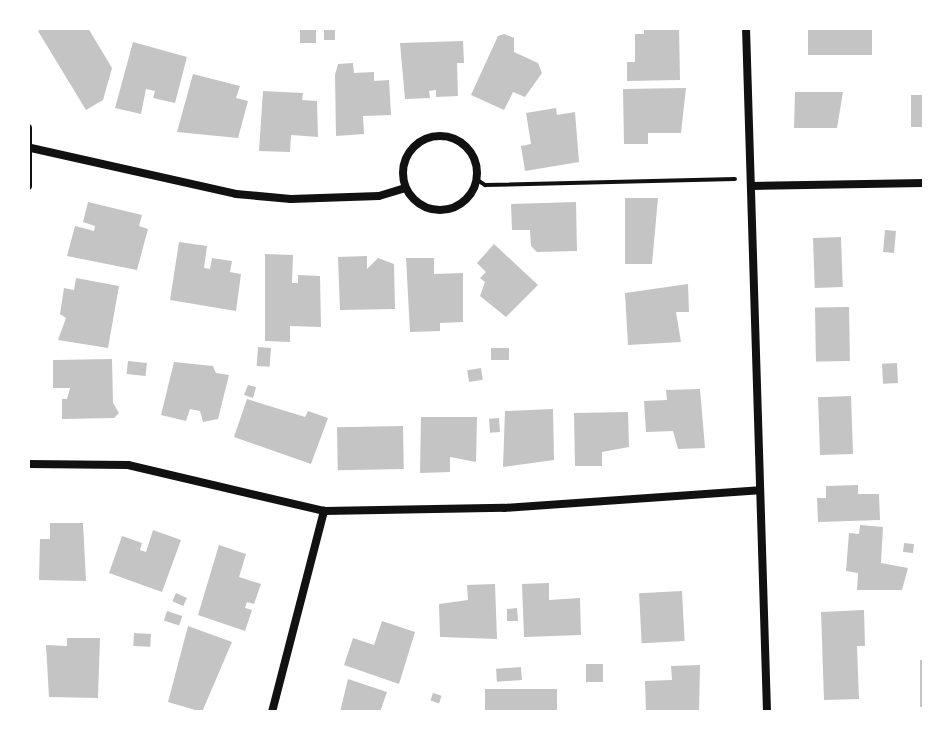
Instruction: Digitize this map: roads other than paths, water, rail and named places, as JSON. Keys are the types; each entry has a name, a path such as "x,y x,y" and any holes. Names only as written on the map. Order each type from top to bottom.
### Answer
{"street":[{"path":"746,28 767,712"},
{"path":"28,128 31,148 28,186"},
{"path":"441,136 464,145 472,155 476,179 466,200 444,210 421,206 406,188 404,163 418,143 441,136"},
{"path":"31,148 236,194 349,197 406,188"},
{"path":"751,186 924,183"},
{"path":"28,464 128,465 324,511 504,508 759,490"},
{"path":"272,712 324,511"}]}
